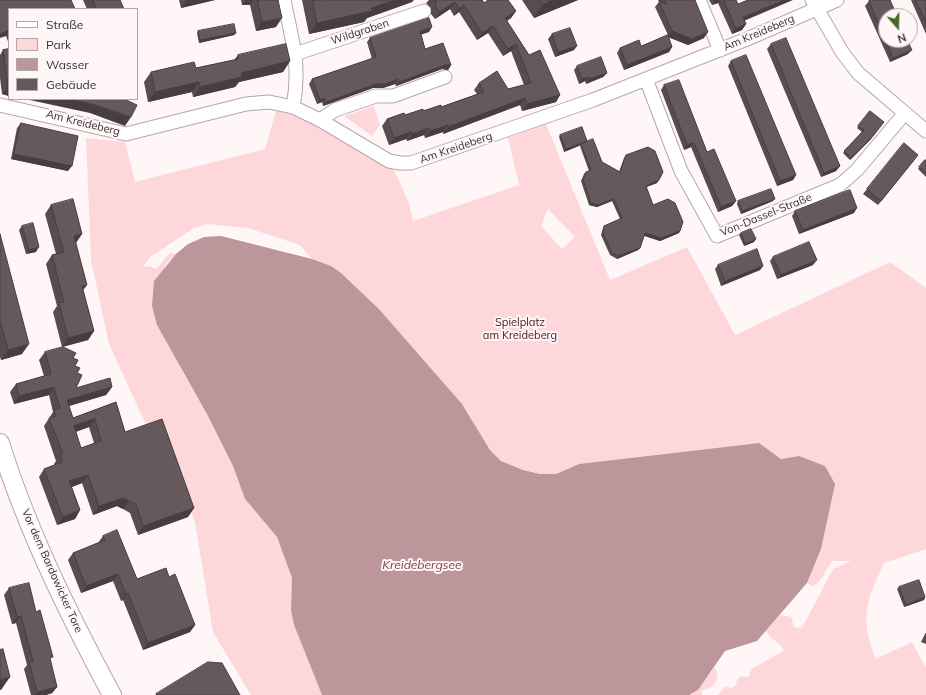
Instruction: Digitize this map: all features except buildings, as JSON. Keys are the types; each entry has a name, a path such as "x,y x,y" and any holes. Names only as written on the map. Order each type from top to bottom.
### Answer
{"main road":[{"name":"Vor dem Bardowicker Tore","path":"0,443 43,556 71,616 112,695"}],"street":[{"path":"284,0 295,54 297,84 293,107"},
{"path":"699,0 720,50"},
{"name":"Am Kreideberg","path":"0,105 126,134 246,104 269,102 293,107 320,120 389,161 411,163 593,100 646,80 720,50 814,5 837,0"},
{"path":"814,5 842,52 858,72 926,131"},
{"name":"Wildgraben","path":"295,54 424,11"},
{"path":"320,120 335,110 376,96 393,96 445,77"},
{"name":"Von-Dassel-Straße","path":"646,80 681,171 717,236 840,185 857,170 905,113"}],"green space":[{"path":"374,106 380,125 372,136 344,116"},
{"name":"Spielplatz am Kreideberg","path":"276,111 299,116 394,170 409,203 413,221 519,185 508,138 546,124 610,280 687,247 735,335 890,262 926,288 926,549 884,563 869,600 866,621 871,645 876,659 912,642 926,668 926,695 718,695 725,687 732,688 736,685 737,680 741,676 749,677 751,669 784,651 766,631 780,615 791,617 794,627 802,628 833,569 851,561 832,561 819,582 813,586 807,583 821,549 799,456 781,459 759,443 579,464 556,474 540,474 523,470 501,461 490,450 462,404 379,309 341,273 331,266 312,259 300,245 248,228 207,224 194,228 150,257 143,267 149,266 156,269 170,253 176,254 165,265 183,372 208,416 233,466 245,499 277,537 292,578 291,611 294,625 322,695 251,695 213,632 195,522 157,426 148,429 109,344 91,260 86,138 125,142 135,182 265,149","holes":["548,209 575,237 562,249 541,226"]},
{"path":"715,667 718,677 713,686 702,691 702,695 689,695 698,690"}],"water":[{"name":"Kreidebergsee","path":"221,236 312,259 331,266 341,273 379,309 462,404 490,450 501,461 523,470 540,474 556,474 579,464 759,443 781,459 799,456 825,466 835,484 821,549 807,583 757,641 725,651 698,690 689,695 322,695 294,625 291,611 292,578 277,537 245,499 233,466 208,416 157,325 152,306 154,281 176,254 188,244 204,237"}]}
